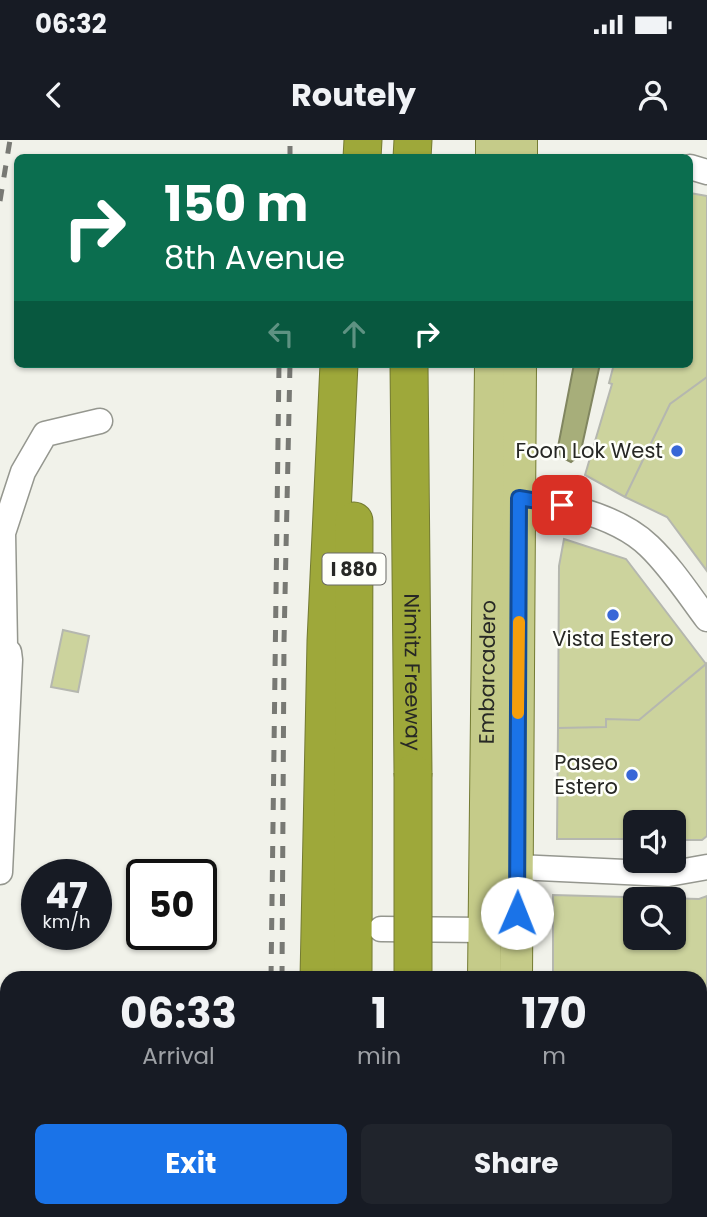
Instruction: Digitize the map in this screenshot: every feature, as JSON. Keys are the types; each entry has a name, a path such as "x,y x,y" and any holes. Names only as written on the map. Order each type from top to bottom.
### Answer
{"highway":[{"path":"319,971 326,640 339,368"},
{"name":"I 880","path":"354,971 356,368"},
{"name":"Nimitz Freeway","path":"409,368 413,971"}],"main road":[{"name":"Embarcadero","path":"491,368 505,498 517,867 516,971"},
{"name":"Embarcadero","path":"484,971 505,498 520,368"}],"street":[{"path":"0,872 10,660 3,645 3,533 23,472 45,435 100,421"},
{"path":"505,498 562,505 613,524 648,545 704,608"},
{"path":"517,867 668,874 707,867"},
{"path":"381,929 485,930"}],"shaded area":[{"path":"573,368 599,368 580,455 571,462 561,457 558,447"}],"building":[{"path":"693,194 707,196 707,377 670,404 625,497 585,475 612,384 609,383 613,368 693,368"},
{"name":"Foon Lok West","path":"707,377 707,571 667,517 625,497 670,404"},
{"name":"Vista Estero","path":"564,539 626,559 706,664 639,720 606,719 606,727 558,728 559,566"},
{"path":"63,630 89,636 78,692 51,687"},
{"name":"Paseo Estero","path":"706,664 707,836 702,840 686,840 686,810 623,810 623,839 557,839 558,728 606,727 606,719 639,720"},
{"path":"553,895 623,897 623,950 686,950 686,899 707,896 707,971 553,971"}],"railway":[{"path":"0,201 10,140"},
{"path":"290,140 290,154"},
{"path":"271,971 279,368"},
{"path":"282,971 284,642 290,368"}],"slow traffic":[{"path":"518,713 519,622"}],"place":[{"name":"Foon Lok West","path":"677,451"},
{"name":"Vista Estero","path":"613,615"},
{"name":"Paseo Estero","path":"632,775"}],"route":[{"path":"517,913 519,498 562,505"}]}
